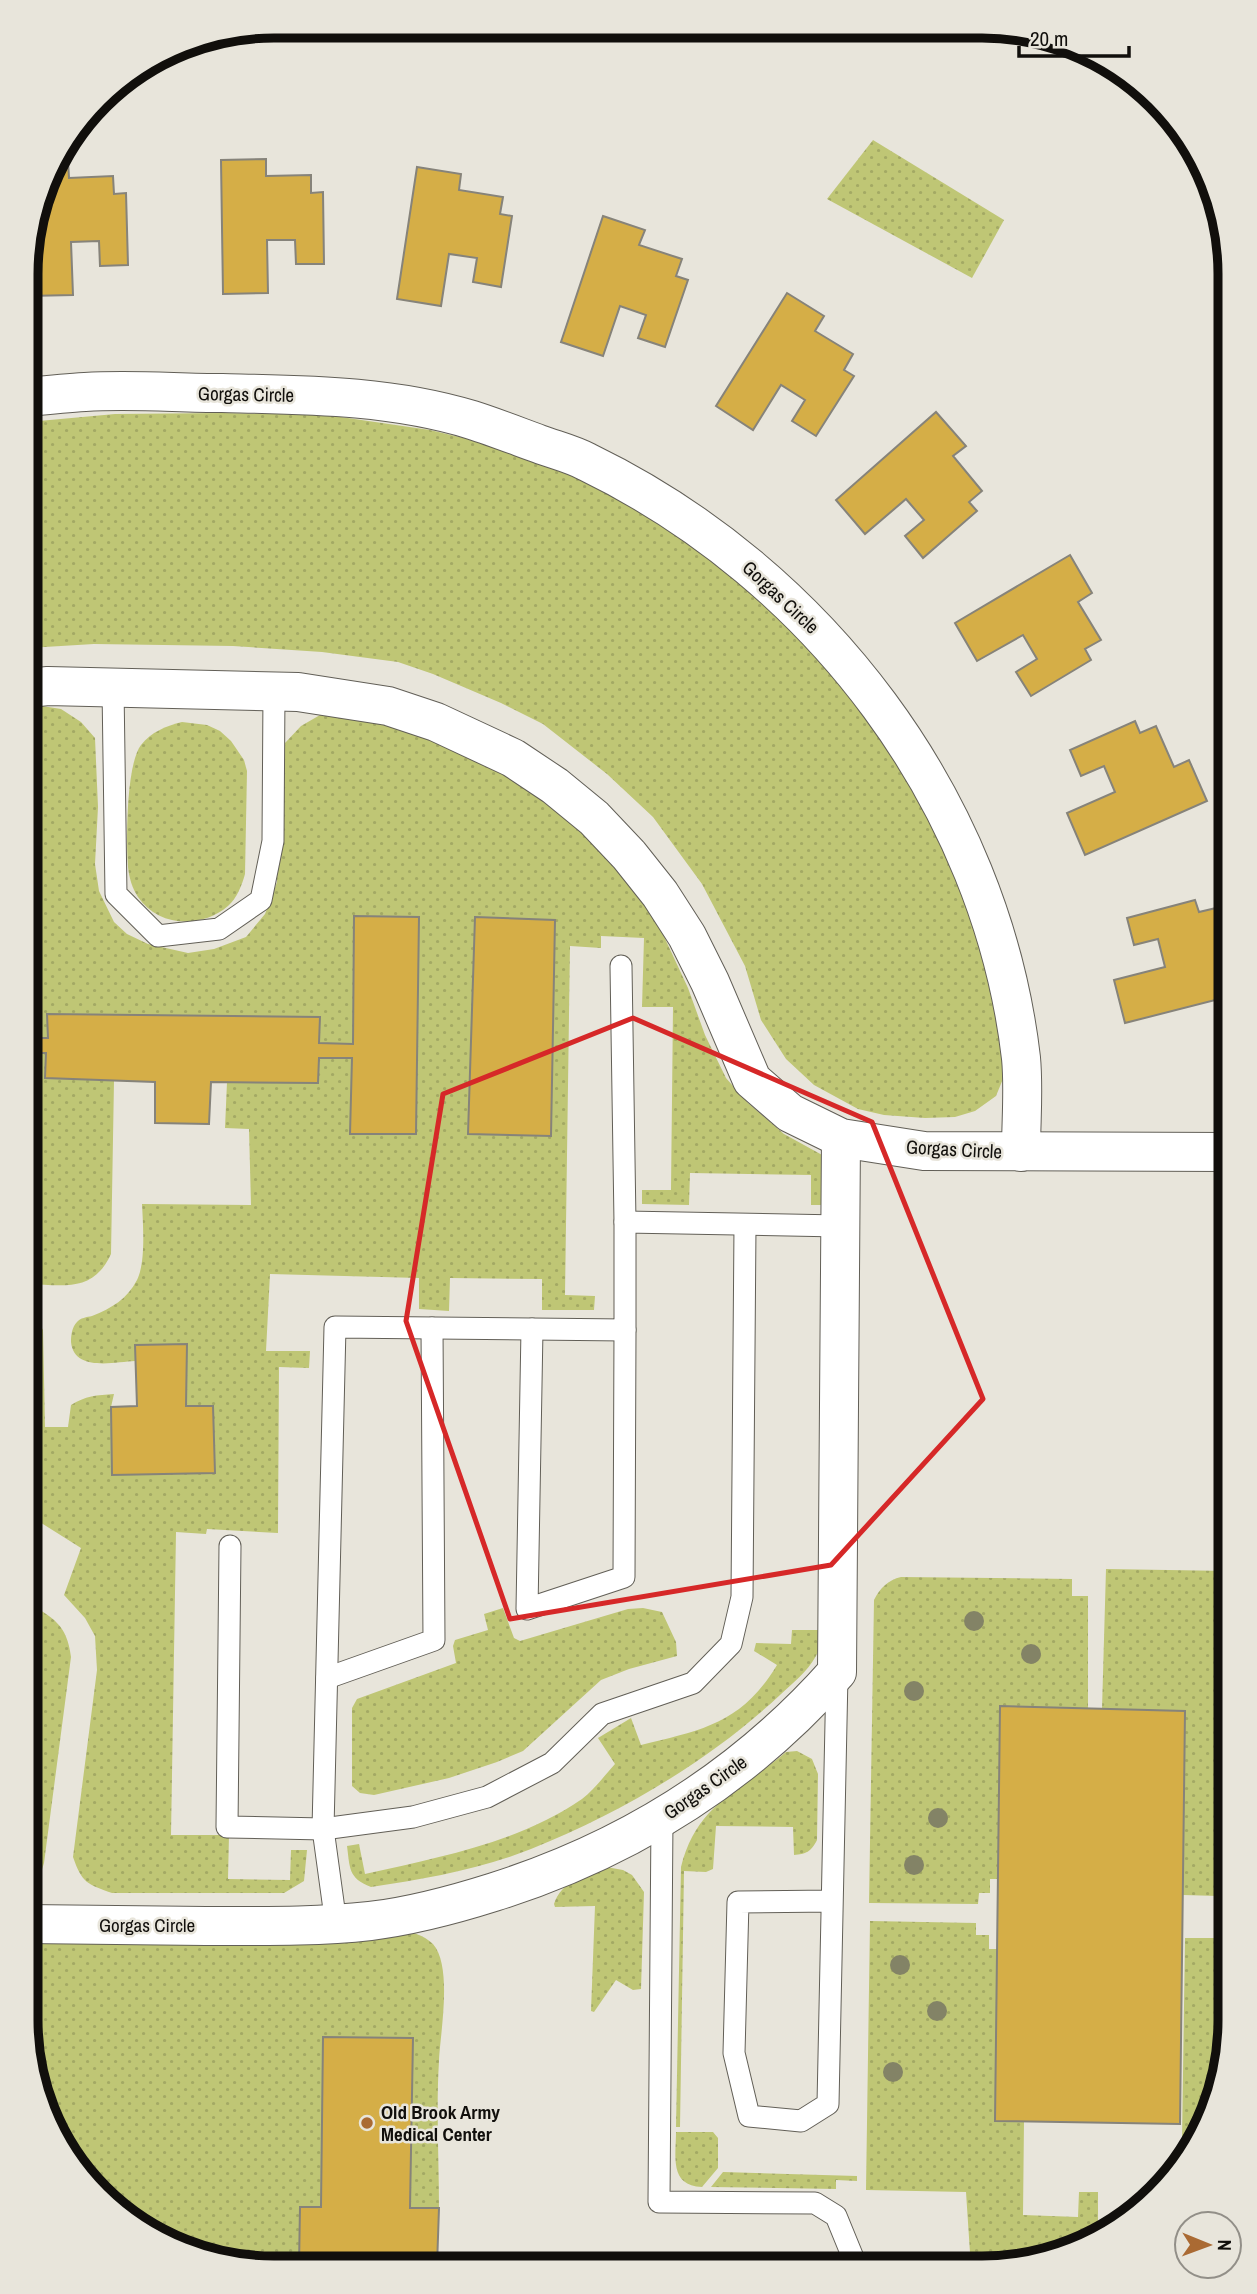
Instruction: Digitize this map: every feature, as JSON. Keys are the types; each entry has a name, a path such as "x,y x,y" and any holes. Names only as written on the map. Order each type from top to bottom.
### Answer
{"street":[{"name":"Gorgas Circle","path":"38,396 87,391 322,395 391,402 470,419 584,460 656,499 723,544 785,597 841,655 890,717 938,796 967,856 1007,979 1021,1060 1021,1152 923,1151 841,1138 790,1114 751,1080 710,982 687,936 660,894 621,845 594,818 555,786 513,758 436,722 388,706 350,699 298,692 38,687"},
{"path":"837,1672 841,1138"},
{"path":"1021,1152 1218,1152"},
{"name":"Gorgas Circle","path":"38,1924 297,1927 371,1921 445,1907 541,1877 608,1848 678,1809 743,1762 804,1710 837,1672"}],"lane":[{"path":"113,688 116,894 158,936 219,929 261,900 273,841 274,692"},
{"path":"532,1329 527,1609 624,1577 625,1222 621,966"},
{"path":"625,1222 840,1226"},
{"path":"230,1546 227,1827 323,1829 413,1817 487,1797 552,1763 602,1714 693,1683 731,1644 742,1597 745,1226"},
{"path":"336,1924 323,1829 335,1327 625,1330"},
{"path":"327,1678 434,1640 432,1328"},
{"path":"832,1901 738,1902 734,2053 749,2116 801,2121 828,2104 837,1672"},
{"path":"662,1818 659,2202 815,2203 836,2216 852,2256"}],"highlighted area":[{"path":"633,1018 872,1122 983,1399 831,1565 510,1619 406,1321 443,1094"}],"green space":[{"path":"873,140 1004,220 972,278 827,199"},
{"path":"115,414 327,415 430,430 501,447 575,474 649,515 750,585 810,641 920,790 987,950 1005,1074 996,1096 975,1111 955,1117 925,1118 884,1115 858,1109 814,1085 786,1059 761,1020 745,966 702,884 653,817 607,774 543,724 501,703 398,662 322,652 233,646 94,644 38,647 38,421"},
{"path":"38,706 61,709 81,722 95,738 98,807 95,864 99,891 114,922 127,934 148,944 188,953 214,949 246,937 265,914 277,882 279,769 285,743 301,726 320,715 396,724 514,774 591,837 630,880 661,930 726,1078 748,1103 784,1134 824,1156 829,1205 811,1205 811,1175 690,1173 689,1205 642,1204 642,1190 671,1190 673,1007 642,1007 644,938 601,936 601,948 570,946 565,1295 595,1296 594,1310 542,1310 542,1279 450,1278 449,1311 419,1309 419,1278 270,1274 266,1351 310,1351 309,1368 279,1367 278,1533 207,1529 206,1534 176,1532 171,1835 229,1835 228,1879 290,1880 291,1850 307,1850 304,1881 284,1893 112,1893 86,1881 76,1866 73,1857 97,1670 95,1636 85,1618 64,1595 81,1548 38,1521 38,1322 43,1330 45,1427 68,1427 71,1405 91,1396 114,1394 111,1407 112,1475 214,1472 213,1406 186,1406 187,1344 136,1345 135,1361 96,1363 79,1358 74,1351 71,1342 73,1329 80,1320 118,1302 129,1293 137,1280 143,1253 142,1204 251,1205 249,1129 225,1128 227,1082 318,1083 319,1058 352,1058 350,1133 416,1134 419,918 354,916 353,1044 319,1043 319,1017 47,1014 48,1038 38,1038","holes":["475,918 555,920 551,1135 469,1134"]},
{"path":"182,722 207,725 220,731 244,760 247,771 245,874 242,883 228,906 205,919 193,921 168,919 147,907 134,890 128,867 128,804 136,755 145,740 154,733"},
{"path":"38,1053 46,1053 45,1078 114,1081 111,1254 104,1267 95,1275 86,1281 65,1285 38,1284"},
{"path":"1106,1569 1218,1571 1218,1896 1183,1895 1185,1711 1102,1709"},
{"path":"901,1577 1072,1579 1072,1596 1088,1596 1088,1709 998,1879 990,1879 990,1893 979,1893 978,1904 869,1903 874,1600 885,1585"},
{"path":"503,1608 514,1638 520,1641 628,1609 643,1608 662,1612 676,1642 677,1656 601,1680 523,1751 449,1778 374,1795 360,1793 352,1786 352,1708 357,1699 456,1663 453,1646 455,1640 488,1630 484,1614"},
{"path":"38,1609 62,1629 71,1657 44,1863 38,1877"},
{"path":"792,1630 822,1630 817,1653 804,1672 724,1742 631,1802 565,1835 473,1868 371,1887 358,1880 351,1871 347,1846 359,1844 365,1874 477,1847 505,1838 557,1814 582,1799 615,1764 598,1738 631,1718 641,1745 719,1721 750,1700 777,1665 754,1651 756,1643 791,1644"},
{"path":"797,1751 812,1759 818,1774 817,1840 810,1850 794,1855 793,1827 716,1826 713,1869 706,1872 684,1871 680,2127 676,2127 681,1867 696,1830 719,1803 786,1752"},
{"path":"606,1867 623,1870 632,1875 644,1892 641,1989 633,1990 616,1980 594,2012 591,2011 595,1906 555,1907 554,1904 557,1896 568,1884"},
{"path":"870,1921 976,1923 976,1935 989,1935 989,1949 998,1949 1024,2121 1023,2215 1078,2217 1079,2192 1098,2192 1098,2225 1058,2243 1029,2251 970,2256 966,2192 866,2190"},
{"path":"1218,1924 1218,2035 1214,2066 1201,2110 1187,2138 1182,2141 1185,1938 1217,1938"},
{"path":"399,1928 429,1941 439,1955 444,1984 438,2098 439,2208 410,2208 413,2039 323,2037 321,2207 300,2207 299,2256 244,2253 213,2247 184,2238 156,2224 131,2207 97,2175 78,2151 51,2095 43,2066 39,2035 38,1938"},
{"path":"676,2132 713,2132 718,2138 718,2168 702,2187 691,2185 679,2175"},
{"path":"723,2172 857,2176 857,2181 836,2180 836,2189 711,2187"}],"building":[{"path":"266,159 266,176 311,175 311,193 323,192 324,264 296,264 295,240 267,240 268,293 223,294 221,160"},
{"path":"67,161 69,178 113,176 114,194 126,193 128,265 100,266 99,241 71,242 73,295 38,296 41,244 47,213 56,184"},
{"path":"417,167 461,174 459,190 503,197 500,214 512,216 501,287 473,282 477,258 449,254 441,306 397,299"},
{"path":"603,216 645,230 639,245 682,259 676,276 688,280 665,347 638,338 646,315 620,306 603,356 561,342"},
{"path":"787,293 824,316 815,331 853,354 844,370 854,376 816,436 792,421 805,400 781,385 753,430 716,406"},
{"path":"936,412 966,446 953,456 982,491 969,502 977,511 923,558 905,536 924,520 906,499 865,534 836,500"},
{"path":"1070,555 1092,593 1078,602 1101,640 1085,649 1091,660 1031,696 1016,672 1037,659 1023,635 977,661 955,623"},
{"path":"1135,721 1140,733 1156,726 1174,767 1189,760 1207,801 1085,855 1067,813 1115,792 1104,766 1081,776 1070,750"},
{"path":"1195,900 1199,912 1216,908 1218,999 1125,1023 1114,980 1165,967 1158,939 1134,945 1127,918"},
{"path":"354,916 419,917 416,1134 350,1134 352,1058 319,1058 318,1083 211,1082 209,1124 155,1123 155,1082 45,1078 46,1053 38,1053 38,1038 48,1038 47,1014 320,1017 319,1043 353,1044"},
{"path":"475,917 555,920 551,1136 468,1134"},
{"path":"187,1344 186,1406 213,1406 215,1473 112,1475 111,1407 137,1406 135,1345"},
{"path":"1000,1706 1185,1711 1180,2124 995,2121"},
{"name":"Old Brook Army Medical Center","path":"323,2037 413,2038 410,2208 439,2208 437,2256 299,2256 300,2207 321,2207"}],"place":[{"name":"Old Brook Army Medical Center","path":"367,2123"}]}
